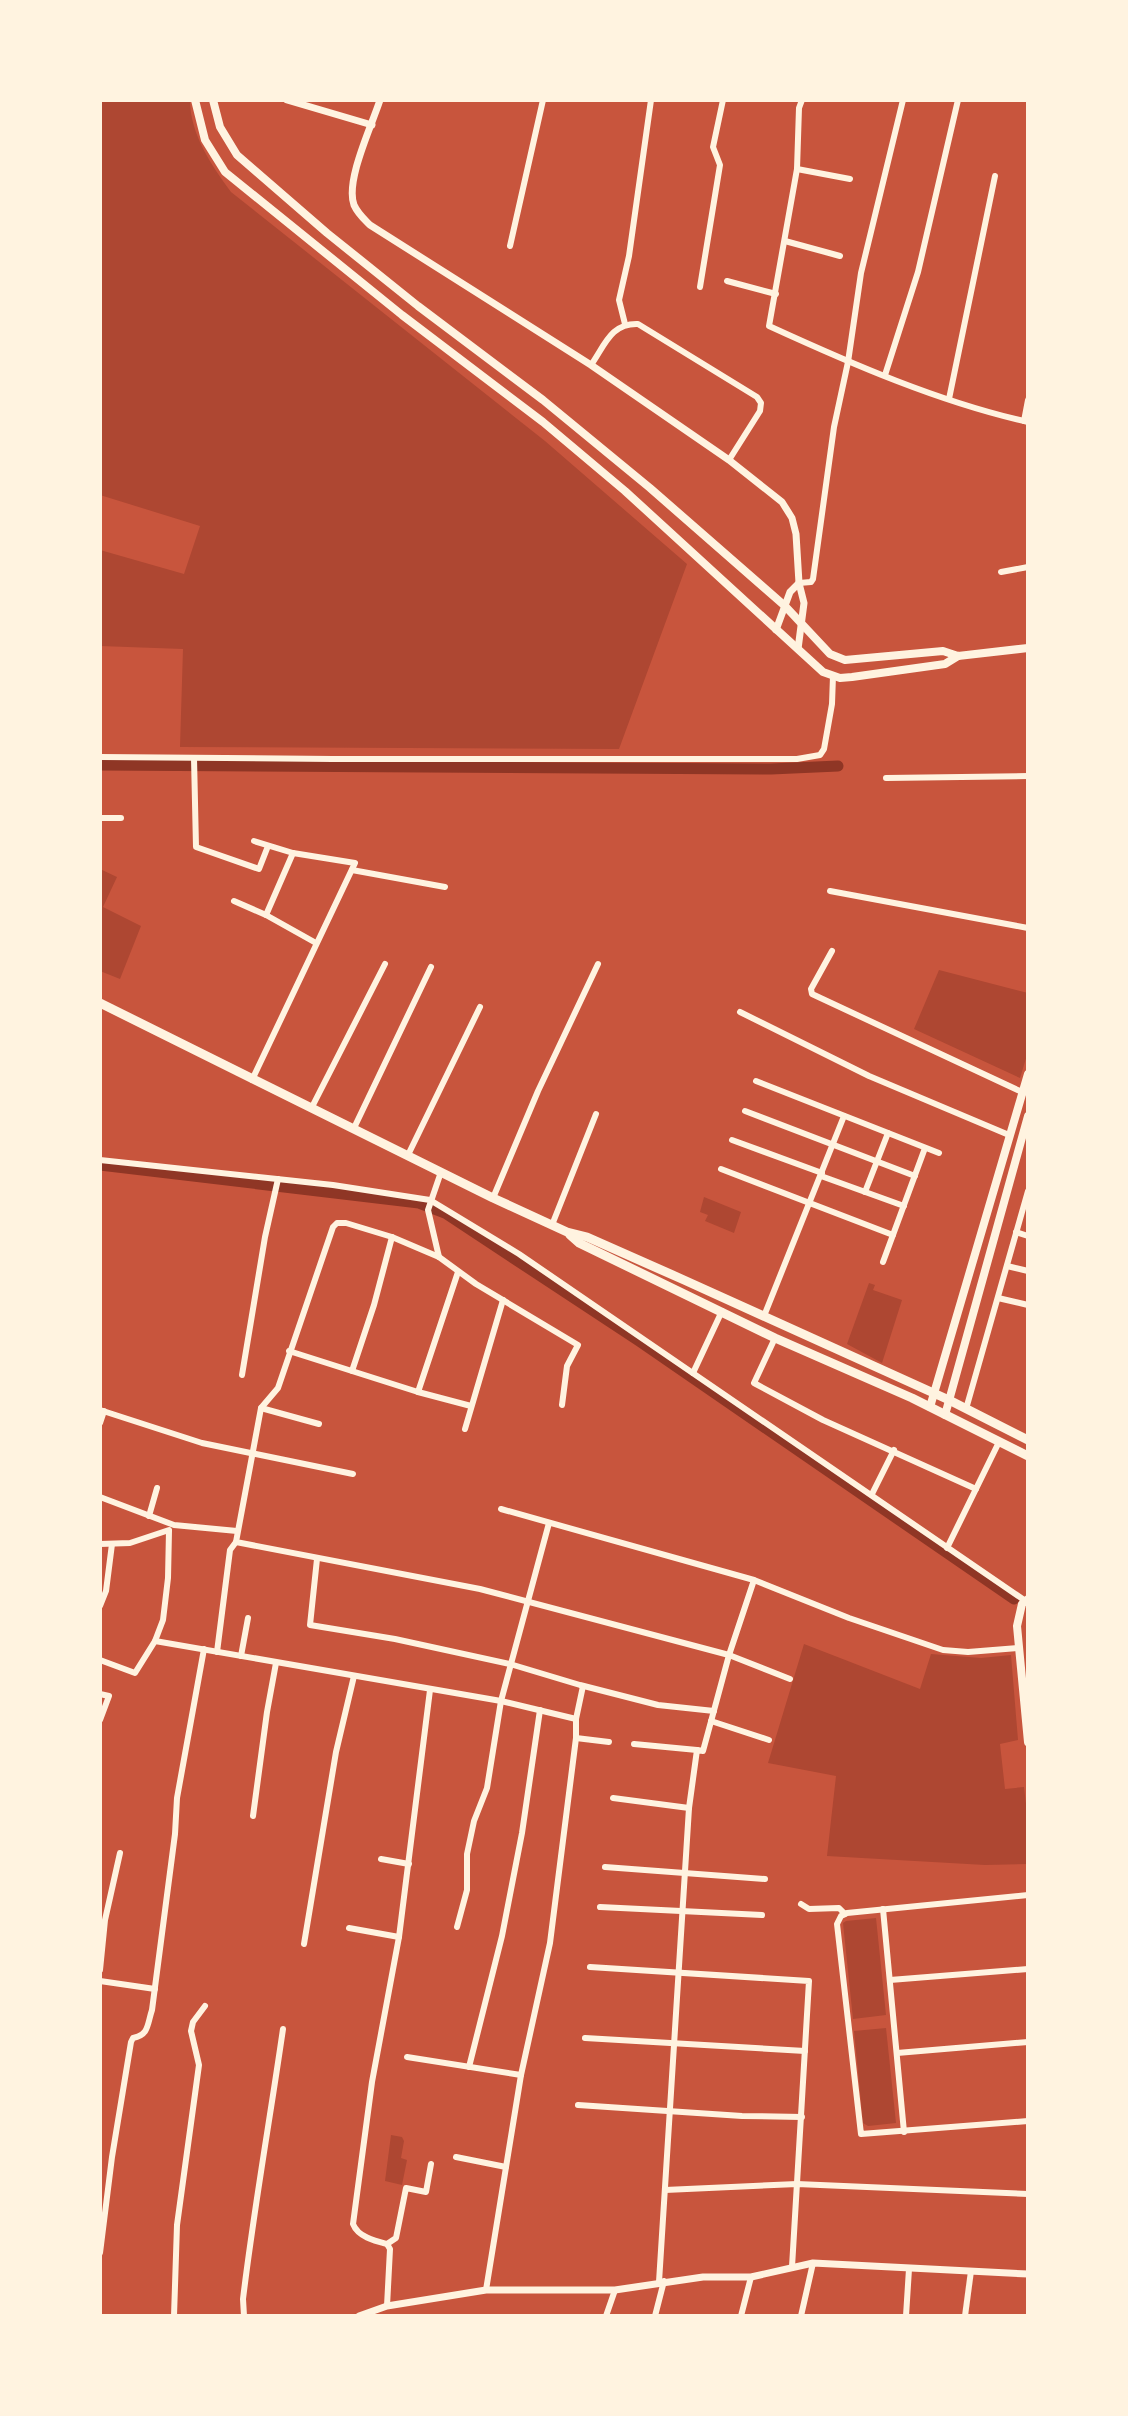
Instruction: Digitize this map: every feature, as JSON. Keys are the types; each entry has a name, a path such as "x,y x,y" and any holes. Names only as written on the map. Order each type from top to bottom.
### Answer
{"main road":[{"path":"195,100 205,140 225,172 402,315 543,422 625,491 823,672 852,677 945,664 958,656"},
{"path":"213,100 220,127 237,155 327,233 639,478 785,606 830,654 845,660 943,651 958,656 1028,648"},
{"path":"100,1003 493,1198 764,1316 949,1400 1028,1440"},
{"path":"930,1407 1028,1074"},
{"path":"945,1415 1028,1116"},
{"path":"1009,1135 1021,1140"},
{"path":"567,1232 579,1243 1028,1456"},
{"path":"1027,1601 1017,1626 1028,1742"}],"street":[{"path":"287,100 372,125"},
{"path":"380,100 352,183 354,204 361,216 381,232 591,365 729,460 782,502 792,518 796,534 799,583 804,603 798,649"},
{"path":"510,246 543,100"},
{"path":"625,324 619,300 629,256 651,100"},
{"path":"700,287 720,165 713,147 723,100"},
{"path":"802,100 799,108 797,169 769,326 848,362 993,414 1026,421 1028,400"},
{"path":"776,630 790,592 799,583 813,579 834,427 848,362 861,273 903,100"},
{"path":"885,375 918,272 958,100"},
{"path":"797,169 850,179"},
{"path":"949,399 995,176"},
{"path":"785,241 840,256"},
{"path":"727,281 776,294"},
{"path":"591,365 615,329 625,324 638,324 757,397 761,403 760,411 729,460"},
{"path":"1001,572 1028,567"},
{"path":"100,757 194,763 813,757 820,755 827,743 833,676"},
{"path":"194,763 196,847 259,869 268,846"},
{"path":"886,778 1028,776"},
{"path":"100,818 121,818"},
{"path":"252,1080 355,863 293,853 254,841"},
{"path":"266,915 293,853"},
{"path":"352,870 445,887"},
{"path":"830,891 1028,928"},
{"path":"234,901 316,943"},
{"path":"832,951 811,989 812,994 1022,1092"},
{"path":"312,1107 385,964"},
{"path":"493,1198 538,1091 598,964"},
{"path":"354,1128 431,967"},
{"path":"408,1155 480,1007"},
{"path":"740,1012 869,1076 1009,1135"},
{"path":"756,1081 939,1153"},
{"path":"745,1111 915,1176"},
{"path":"552,1225 596,1114"},
{"path":"764,1316 844,1116"},
{"path":"865,1192 888,1133"},
{"path":"732,1140 904,1206"},
{"path":"883,1262 925,1148"},
{"path":"100,1160 429,1204 519,1254 1027,1601"},
{"path":"721,1169 893,1235"},
{"path":"439,1257 429,1204 441,1172"},
{"path":"242,1375 277,1184"},
{"path":"966,1409 1028,1191"},
{"path":"217,1652 230,1550 236,1542 261,1408 278,1388 333,1227 337,1223 392,1237 439,1257 458,1272 578,1345 567,1366 562,1405"},
{"path":"1016,1232 1028,1236"},
{"path":"352,1371 392,1237"},
{"path":"1007,1266 1028,1271"},
{"path":"418,1392 458,1272"},
{"path":"998,1298 1028,1305"},
{"path":"465,1429 503,1300"},
{"path":"693,1373 722,1310"},
{"path":"775,1338 754,1383 823,1420 976,1489"},
{"path":"289,1351 471,1406"},
{"path":"261,1408 319,1424"},
{"path":"100,1423 102,1410 202,1443 353,1474"},
{"path":"947,1548 999,1442"},
{"path":"872,1494 894,1450"},
{"path":"149,1516 157,1488"},
{"path":"100,1497 172,1528"},
{"path":"501,1509 754,1580 849,1618 943,1650 1022,1655"},
{"path":"457,1927 467,1890 467,1854 474,1821 487,1788 501,1701 549,1523"},
{"path":"100,1544 138,1541 172,1528 237,1531"},
{"path":"100,1660 135,1673 155,1641 164,1609 172,1528"},
{"path":"236,1542 388,1570 527,1601 729,1655 790,1679"},
{"path":"100,1606 106,1591 112,1544"},
{"path":"317,1559 310,1625 395,1639 510,1664 658,1705 714,1711"},
{"path":"634,1744 703,1751 729,1655 754,1580"},
{"path":"241,1656 248,1618"},
{"path":"155,1641 501,1701 576,1719"},
{"path":"100,2253 131,2042 145,2033 155,1989 177,1798 204,1649"},
{"path":"253,1816 276,1663"},
{"path":"304,1944 336,1752 354,1676"},
{"path":"486,2290 521,2075 550,1943 576,1719 583,1686"},
{"path":"387,2306 390,2249 387,2244 360,2233 353,2224 372,2082 399,1937 430,1690"},
{"path":"100,1694 109,1696 100,1720"},
{"path":"469,2067 502,1936 522,1833 540,1710"},
{"path":"711,1721 769,1740"},
{"path":"576,1738 609,1742"},
{"path":"655,2316 662,2282 682,1909 689,1808 697,1750"},
{"path":"613,1798 689,1808"},
{"path":"100,1970 105,1920 120,1853"},
{"path":"381,1859 409,1864"},
{"path":"605,1867 765,1879"},
{"path":"1028,1895 845,1914 837,1924 859,2130 866,2135 1028,2121"},
{"path":"801,1904 809,1909 839,1908 845,1914"},
{"path":"600,1907 762,1915"},
{"path":"883,1909 904,2132"},
{"path":"349,1928 399,1937"},
{"path":"590,1967 809,1981 792,2267"},
{"path":"890,1980 1028,1969"},
{"path":"100,1981 155,1989"},
{"path":"174,2316 177,2225 199,2065 191,2031 193,2022 205,2006"},
{"path":"244,2316 258,2182 268,2136 283,2029"},
{"path":"585,2038 805,2051"},
{"path":"897,2053 1028,2042"},
{"path":"407,2057 521,2075"},
{"path":"578,2105 802,2117"},
{"path":"456,2157 506,2167"},
{"path":"387,2244 396,2238 406,2188 426,2192 431,2164"},
{"path":"665,2190 797,2184 1028,2194"},
{"path":"801,2316 813,2263"},
{"path":"359,2316 387,2306 486,2290 615,2290 703,2277 751,2277 813,2263 1028,2274"},
{"path":"906,2316 909,2269"},
{"path":"965,2316 971,2271"},
{"path":"741,2316 751,2277"},
{"path":"606,2316 615,2290"}],"shaded area":[{"path":"100,100 190,100 198,137 231,192 545,441 687,564 619,749 180,747 183,649 100,646 100,550 184,574 200,526 100,495"},
{"path":"100,869 117,877 103,907 141,926 120,979 100,971"},
{"path":"939,970 1028,993 1028,1052 1020,1078 914,1029"},
{"path":"704,1197 741,1212 734,1233 705,1221 708,1215 700,1212"},
{"path":"869,1283 875,1285 873,1290 902,1300 882,1363 847,1344"},
{"path":"804,1644 920,1689 931,1654 981,1658 1011,1655 1018,1740 1000,1744 1005,1789 1024,1787 1028,1864 985,1865 827,1856 836,1776 768,1763"},
{"path":"876,1918 886,2015 853,2019 843,1923"},
{"path":"886,2028 896,2123 868,2126 863,2123 854,2031"},
{"path":"391,2135 402,2137 404,2141 401,2158 407,2160 402,2185 385,2181"}],"waterway":[{"path":"100,765 771,769 838,766"},
{"path":"100,1165 419,1203 445,1213 639,1341 1014,1599"}]}
